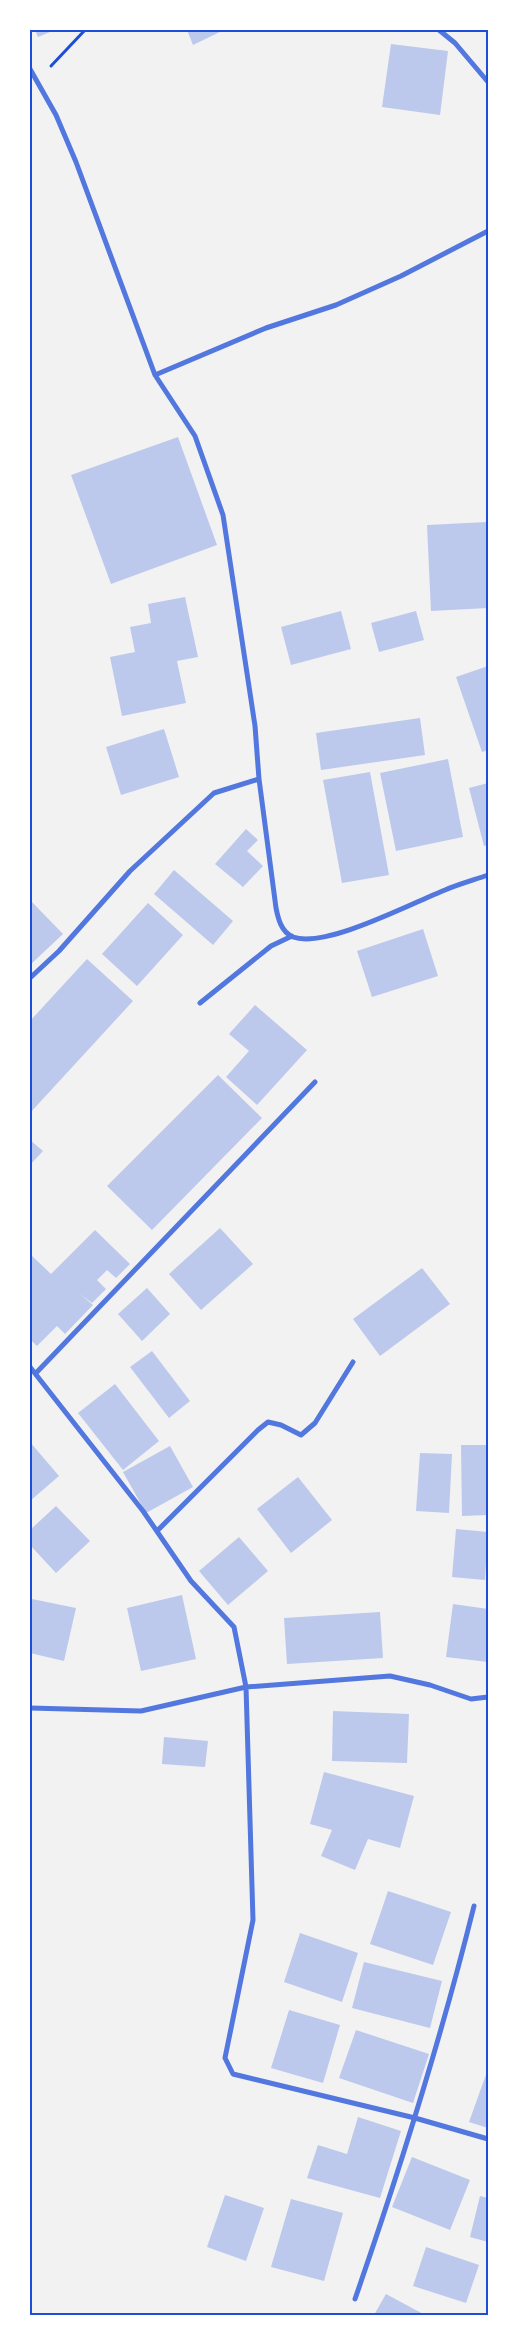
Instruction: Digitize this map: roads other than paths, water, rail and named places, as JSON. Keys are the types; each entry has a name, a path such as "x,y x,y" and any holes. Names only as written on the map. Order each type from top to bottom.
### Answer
{"street":[{"path":"439,30 455,43 488,82"},
{"path":"30,69 56,115 76,162 155,375 195,436 223,515 255,726 259,779 276,908 280,925 292,936"},
{"path":"155,375 266,328 336,305 400,276 488,231"},
{"path":"30,978 59,951 130,871 214,793 259,779"},
{"path":"200,1003 271,946 292,936 311,938 353,929 445,890 488,875"},
{"path":"36,1373 315,1082"},
{"path":"157,1531 268,1422 281,1425 301,1435 315,1423 352,1362"},
{"path":"30,1367 157,1531 192,1581 234,1628 246,1687 253,1920 225,2058 233,2074 415,2118 488,2139"},
{"path":"30,1708 142,1711 246,1687 390,1676 430,1685 471,1699 488,1697"},
{"path":"355,2298 400,2170 450,2004 474,1906"}]}
